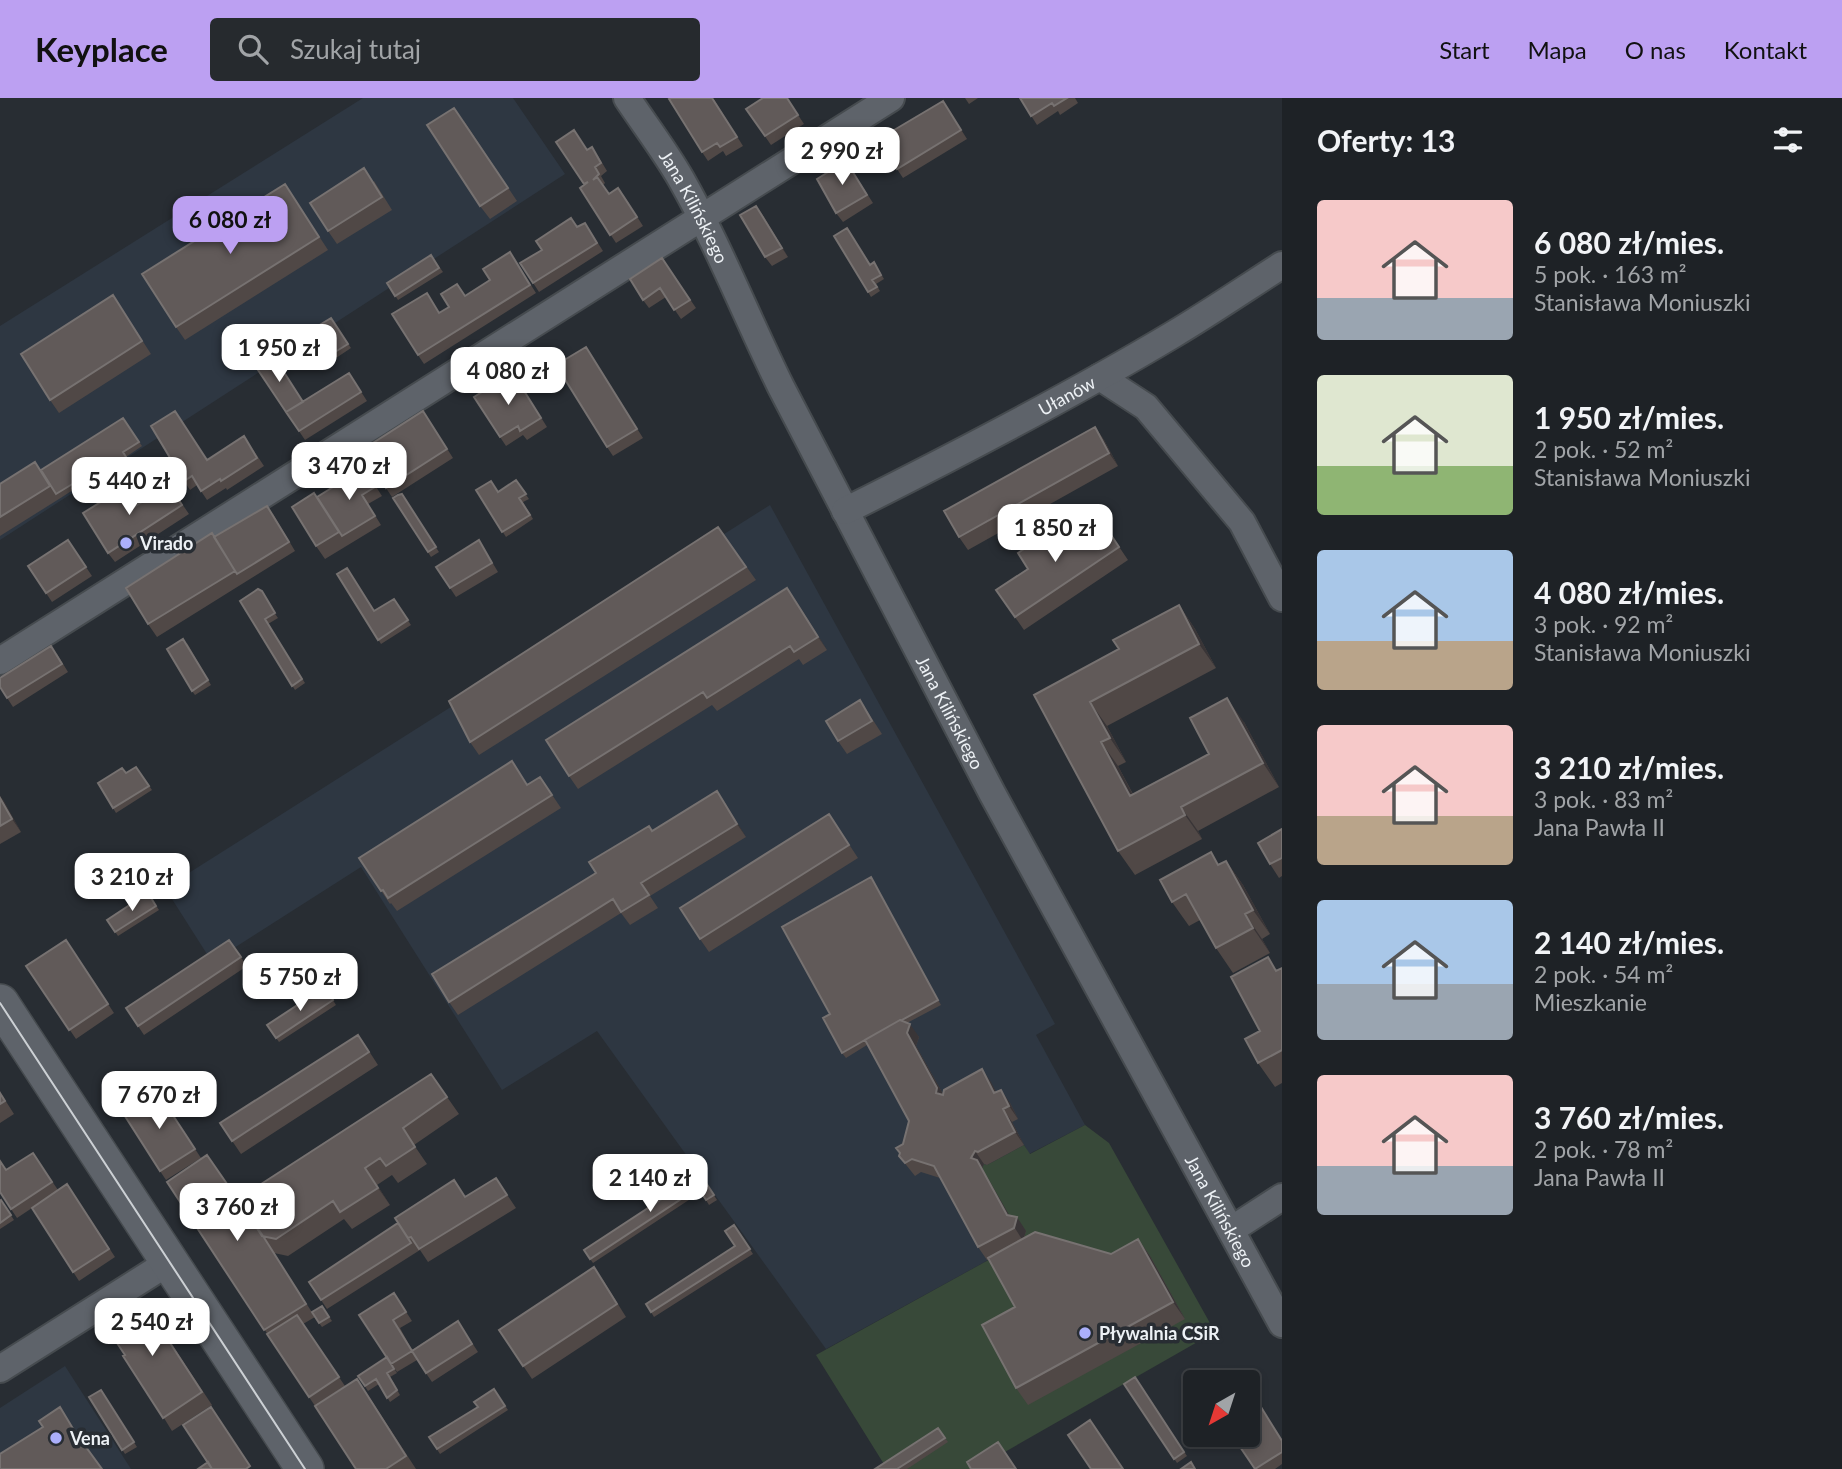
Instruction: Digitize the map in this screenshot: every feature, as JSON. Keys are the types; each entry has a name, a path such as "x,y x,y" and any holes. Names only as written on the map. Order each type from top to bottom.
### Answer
{"main road":[{"path":"0,1003 305,1469"}],"street":[{"name":"Jana Kilińskiego","path":"627,98 680,177 845,511 992,793 1282,1324"},
{"path":"0,661 891,98"},
{"name":"Ułanów","path":"845,511 1012,426 1100,377 1282,265"},
{"path":"1100,377 1146,407 1242,522 1282,598"},
{"path":"1231,1230 1282,1197"},
{"path":"0,1369 169,1262"}],"shaded area":[{"path":"363,98 513,98 565,174 0,540 0,326"},
{"path":"770,505 1055,1024 1036,1035 1085,1125 1029,1154 1024,1145 987,1165 984,1164 1023,1241 826,1349 597,1031 502,1090 361,867 212,962 165,888"},
{"name":"Vena","path":"65,1366 131,1469 0,1469 0,1408"}],"green space":[{"path":"1085,1125 1109,1143 1215,1332 975,1469 887,1469 816,1355 1023,1241 981,1171 984,1164 987,1165 1024,1145 1030,1154"}],"building":[{"path":"712,98 737,137 720,147 717,143 702,152 669,99"},
{"path":"763,98 787,98 798,115 765,136 746,109"},
{"path":"1020,98 1067,98 1054,106 1052,103 1031,116"},
{"path":"943,101 961,130 897,169 879,139"},
{"path":"454,108 508,188 480,206 427,125"},
{"path":"574,130 587,150 592,147 601,163 595,167 599,174 593,180 597,177 609,194 618,188 637,217 610,235 580,188 588,182 584,184 556,142"},
{"path":"846,161 867,195 836,213 817,179"},
{"path":"364,168 382,197 328,231 310,203"},
{"path":"285,184 319,237 176,327 142,274"},
{"path":"756,206 782,248 765,257 740,215"},
{"path":"571,218 577,227 585,223 597,243 533,283 520,263 542,250 536,241"},
{"path":"847,228 870,265 874,262 881,275 872,280 877,287 868,292 834,236"},
{"path":"510,252 530,285 418,355 392,314 427,293 439,313 449,307 441,294 457,284 465,296 490,280 483,269"},
{"path":"431,255 439,268 395,296 387,283"},
{"path":"662,258 690,300 674,310 660,288 643,300 630,279"},
{"path":"113,295 142,341 50,400 21,354"},
{"path":"331,318 348,344 330,355 313,329"},
{"path":"586,347 637,429 607,447 556,365"},
{"path":"273,355 303,402 286,412 256,367"},
{"path":"349,373 361,392 299,431 286,412"},
{"path":"516,378 541,418 520,431 518,426 500,437 474,397 498,382 501,387"},
{"path":"175,411 207,460 244,436 257,458 201,491 192,476 184,481 151,426"},
{"path":"423,411 447,449 386,488 362,450"},
{"path":"123,418 139,442 123,452 150,497 129,510 102,466 56,494 41,470"},
{"path":"1095,427 1109,453 959,537 944,511"},
{"path":"35,462 50,486 0,517 0,484"},
{"path":"364,468 375,487 362,495 375,516 342,536 317,497"},
{"path":"516,480 526,494 519,498 530,515 502,532 476,490 491,481 498,492"},
{"path":"169,485 182,505 108,553 83,513 117,492 128,510"},
{"path":"314,493 339,532 316,546 292,507"},
{"path":"402,494 436,547 428,552 393,498"},
{"path":"267,506 289,542 237,574 214,537"},
{"path":"1101,520 1119,547 1015,617 996,590 1028,569 1018,553 1064,522 1075,537"},
{"path":"718,527 746,567 470,742 449,701"},
{"path":"212,533 235,571 148,624 126,588"},
{"path":"68,540 86,567 46,593 28,566"},
{"path":"479,540 492,563 450,588 436,567"},
{"path":"347,568 374,611 394,599 408,620 378,640 337,574"},
{"path":"787,588 818,637 794,652 790,646 707,698 703,692 569,776 546,740"},
{"path":"258,589 262,591 275,613 265,619 302,679 292,686 240,601"},
{"path":"1179,605 1199,644 1090,702 1110,738 1101,742 1130,796 1209,754 1190,718 1227,698 1263,763 1181,807 1185,815 1118,851 1034,695 1119,649 1113,640"},
{"path":"183,639 208,680 192,691 167,649"},
{"path":"51,646 62,664 7,698 0,687 0,678"},
{"path":"860,700 872,721 838,741 826,721"},
{"path":"512,761 527,785 540,777 552,795 388,898 359,858"},
{"path":"136,767 149,786 113,808 98,783 122,768 126,773"},
{"path":"717,791 737,824 641,883 649,895 621,912 613,899 449,1002 432,974 596,873 589,862 649,826 652,831"},
{"path":"0,798 12,819 0,826"},
{"path":"829,814 849,845 700,939 680,908"},
{"path":"1282,829 1282,858 1270,864 1258,843"},
{"path":"1211,852 1218,865 1226,861 1253,910 1245,914 1253,928 1216,948 1186,894 1172,902 1160,880"},
{"path":"871,877 938,1000 842,1053 823,1018 830,1014 782,927"},
{"path":"148,893 156,906 115,932 107,920"},
{"path":"66,940 108,1004 69,1030 26,966"},
{"path":"229,940 241,957 138,1026 126,1008"},
{"path":"1268,957 1276,971 1282,968 1282,1050 1258,1063 1245,1039 1260,1031 1231,977"},
{"path":"325,987 333,1000 276,1038 267,1025"},
{"path":"900,1020 910,1024 907,1033 937,1088 936,1093 943,1095 944,1090 982,1069 994,1093 1001,1090 1009,1106 1003,1109 1015,1132 978,1152 975,1151 971,1158 977,1160 1007,1215 1017,1217 1014,1228 978,1247 934,1166 912,1159 905,1163 896,1148 903,1144 909,1121 865,1040"},
{"path":"358,1035 369,1052 232,1141 220,1123"},
{"path":"431,1074 447,1097 403,1128 415,1147 386,1166 380,1158 365,1168 378,1188 340,1212 333,1201 276,1239 262,1236 238,1199"},
{"path":"157,1091 195,1149 160,1171 123,1113"},
{"path":"33,1153 52,1182 11,1209 0,1192 0,1161 6,1170"},
{"path":"207,1155 306,1304 264,1330 167,1182"},
{"path":"700,1174 714,1195 706,1200 698,1188 590,1259 584,1250"},
{"path":"496,1178 507,1195 419,1249 395,1218 454,1180 465,1197"},
{"path":"67,1184 109,1249 73,1272 32,1208"},
{"path":"0,1201 11,1215 0,1223"},
{"path":"398,1223 411,1243 321,1300 309,1282"},
{"path":"734,1225 750,1249 651,1312 646,1304 735,1246 725,1231"},
{"name":"Pływalnia CSiR","path":"1035,1232 1111,1254 1138,1239 1173,1302 1016,1388 982,1325 1015,1307 988,1258"},
{"path":"594,1267 617,1304 523,1366 499,1330"},
{"path":"394,1293 406,1312 393,1320 412,1351 391,1364 359,1315"},
{"path":"135,1301 144,1303 202,1392 163,1418 103,1322"},
{"path":"322,1306 329,1317 319,1323 312,1312"},
{"path":"297,1315 339,1377 309,1397 267,1334"},
{"path":"458,1321 472,1344 426,1373 412,1351"},
{"path":"387,1357 394,1369 387,1373 397,1390 387,1398 376,1379 365,1386 358,1376"},
{"path":"1135,1377 1184,1452 1174,1459 1124,1384"},
{"path":"357,1379 406,1456 386,1469 356,1469 315,1406"},
{"path":"494,1389 505,1406 437,1449 429,1437 478,1407 474,1402"},
{"path":"101,1390 134,1442 122,1450 89,1397"},
{"path":"60,1407 102,1469 0,1469 0,1454 43,1427 39,1421"},
{"path":"211,1407 250,1466 246,1469 212,1469 183,1425"},
{"path":"1260,1408 1282,1441 1282,1452 1255,1469 1240,1447 1260,1447"},
{"path":"1090,1420 1123,1469 1091,1469 1068,1435"},
{"path":"938,1428 945,1438 897,1469 875,1469"},
{"path":"998,1442 1016,1469 971,1469 967,1462"},
{"path":"208,1462 212,1469 198,1469"},
{"path":"1191,1462 1195,1469 1181,1469"}],"tram line":[{"path":"0,1003 305,1469"}],"place":[{"name":"Virado","path":"126,543"},
{"name":"Pływalnia CSiR","path":"1085,1333"},
{"name":"Vena","path":"56,1438"}]}
